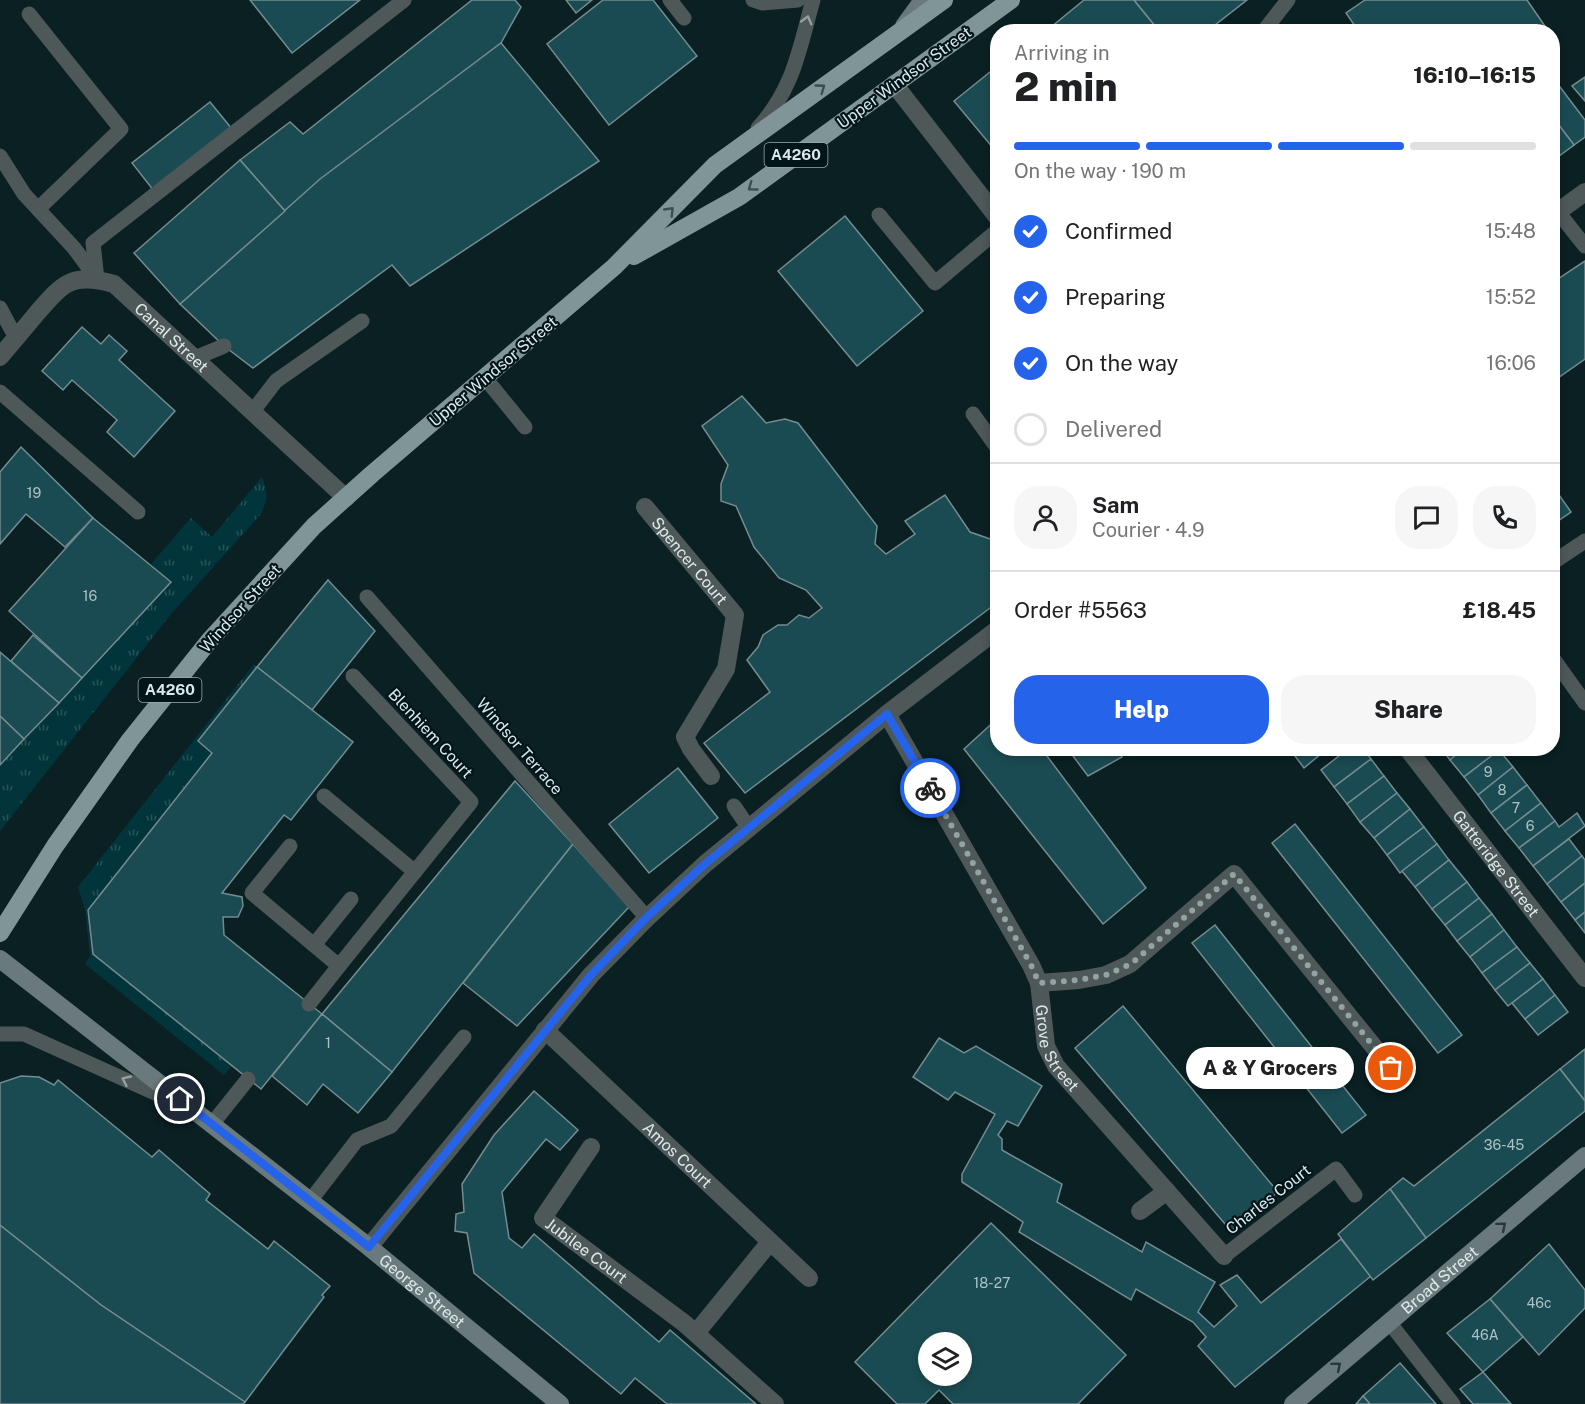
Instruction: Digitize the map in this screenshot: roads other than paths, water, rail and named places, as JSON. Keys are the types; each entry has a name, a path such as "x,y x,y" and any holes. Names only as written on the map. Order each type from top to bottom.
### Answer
{"main road":[{"name":"Upper Windsor Street","path":"372,474 614,267 715,165 944,0"},
{"name":"Upper Windsor Street","path":"614,267 739,197 1011,0"},
{"name":"Windsor Street","path":"0,933 56,846 130,740 209,641 314,526 372,474"}],"street":[{"path":"899,33 923,0"},
{"path":"894,84 990,208"},
{"path":"1560,210 1585,192"},
{"path":"0,357 60,287 79,280 97,279"},
{"name":"Canal Street","path":"97,279 114,284 346,498"},
{"name":"Spencer Court","path":"645,507 735,615 726,669 685,737 711,776"},
{"path":"369,1247 591,975 646,918 705,864 887,714 990,635"},
{"name":"Grove Street","path":"887,714 1031,965 1039,983 1046,1046 1056,1066 1224,1256"},
{"name":"Gatteridge Street","path":"1413,756 1585,978"},
{"path":"1039,983 1106,975 1131,964 1234,874 1391,1068"},
{"name":"George Street","path":"0,959 369,1247 560,1404"},
{"name":"Amos Court","path":"545,1030 809,1278"},
{"name":"Jubilee Court","path":"591,1148 543,1218 696,1333 774,1404"},
{"name":"Broad Street","path":"1293,1404 1585,1156"},
{"path":"1140,1211 1167,1191"},
{"path":"696,1333 770,1242"}],"lane":[{"path":"97,279 93,243 404,0"},
{"path":"670,0 684,18"},
{"path":"753,0 762,3 798,0"},
{"path":"744,144 773,112 787,88 813,0"},
{"path":"1269,24 1288,0"},
{"path":"29,14 121,129 38,209"},
{"path":"0,156 24,194 74,248 97,279"},
{"path":"879,215 935,283 990,237"},
{"path":"1560,219 1585,246"},
{"path":"0,308 16,338"},
{"path":"253,411 276,381 362,321"},
{"path":"195,358 224,346"},
{"path":"485,378 525,427"},
{"path":"0,392 138,512"},
{"path":"973,414 990,438"},
{"path":"1560,558 1585,541"},
{"name":"Windsor Terrace","path":"367,597 646,918"},
{"path":"1560,668 1585,703"},
{"name":"Blenhiem Court","path":"309,1004 471,802 353,676"},
{"path":"324,796 415,872"},
{"path":"734,807 749,828"},
{"path":"290,846 252,893 339,966"},
{"path":"314,945 351,899"},
{"path":"0,1034 24,1034 205,1118 248,1079"},
{"path":"310,1202 357,1140 391,1126 464,1036"},
{"name":"Charles Court","path":"1224,1256 1336,1169 1355,1195"},
{"path":"1389,1322 1453,1404"}],"place":[{"name":"A & Y Grocers","path":"1391,1068"}]}
